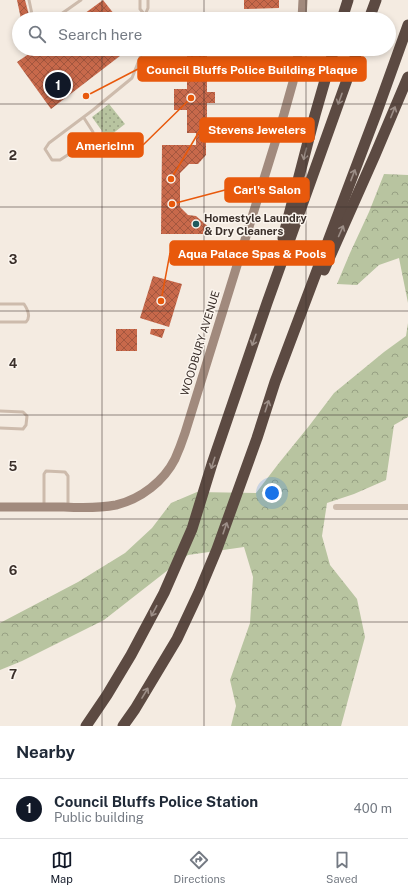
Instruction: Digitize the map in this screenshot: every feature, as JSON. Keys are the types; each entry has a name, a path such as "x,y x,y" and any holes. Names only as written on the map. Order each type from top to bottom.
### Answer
{"highway":[{"path":"344,12 348,0"},
{"path":"372,12 376,0"},
{"path":"123,726 135,709 177,639 218,549 275,382 408,25"},
{"path":"267,303 315,115 332,56"},
{"path":"86,726 107,695 134,648 164,592 192,529 212,464 267,303 355,56"},
{"path":"275,382 408,77"}],"main road":[{"path":"302,12 303,0"},
{"name":"WOODBURY AVENUE","path":"0,507 94,507 126,502 146,491 160,479 175,460 185,433 285,109 293,82 298,56"}],"street":[{"path":"336,507 408,507"}],"lane":[{"path":"29,0 32,12"},
{"path":"64,12 81,0"},
{"path":"140,0 140,9 142,12"},
{"path":"147,12 148,0"},
{"path":"84,118 93,132 92,139 60,160 52,160 45,149 49,143 84,118 132,78 142,56"},
{"path":"0,304 24,304 28,310 28,320 26,322 0,322"},
{"path":"0,411 23,412 27,416 26,425 23,429 0,428"},
{"path":"44,507 44,474 46,471 65,472 68,476 68,508"}],"green space":[{"path":"109,104 125,124 107,138 92,117"},
{"path":"384,174 408,175 408,303 399,258 379,265 357,285 337,284"},
{"path":"408,323 408,417 394,425 386,480 354,494 327,503 322,536 330,565 357,599 365,637 341,726 231,726 236,706 230,680 250,623 253,577 244,547 188,555 104,620 22,661 0,670 0,623 78,582 125,553 152,528 171,503 197,492 256,493 334,393 406,336"}],"building":[{"path":"17,0 25,0 28,12 20,12"},
{"path":"103,0 112,12 87,12"},
{"path":"244,0 279,0 279,8 244,9"},
{"path":"26,56 120,56 51,109 17,62"},
{"path":"187,56 207,56 207,92 215,92 215,103 207,103 207,119 253,119 253,140 206,140 206,155 198,164 189,164 180,173 180,207 188,215 196,216 211,229 205,234 161,234 162,145 196,145 196,133 187,133 187,110 174,110 174,89 187,89"},
{"path":"153,276 182,284 169,327 140,318"},
{"path":"116,329 137,329 137,351 116,351"},
{"path":"151,329 165,329 162,338 150,334"}],"place":[{"name":"Council Bluffs Police Station","path":"58,85"},
{"name":"Council Bluffs Police Building Plaque","path":"86,96"},
{"name":"AmericInn","path":"191,98"},
{"name":"Stevens Jewelers","path":"171,179"},
{"name":"Carl's Salon","path":"172,204"},
{"name":"Homestyle Laundry & Dry Cleaners","path":"196,224"},
{"name":"Aqua Palace Spas & Pools","path":"161,301"}]}
